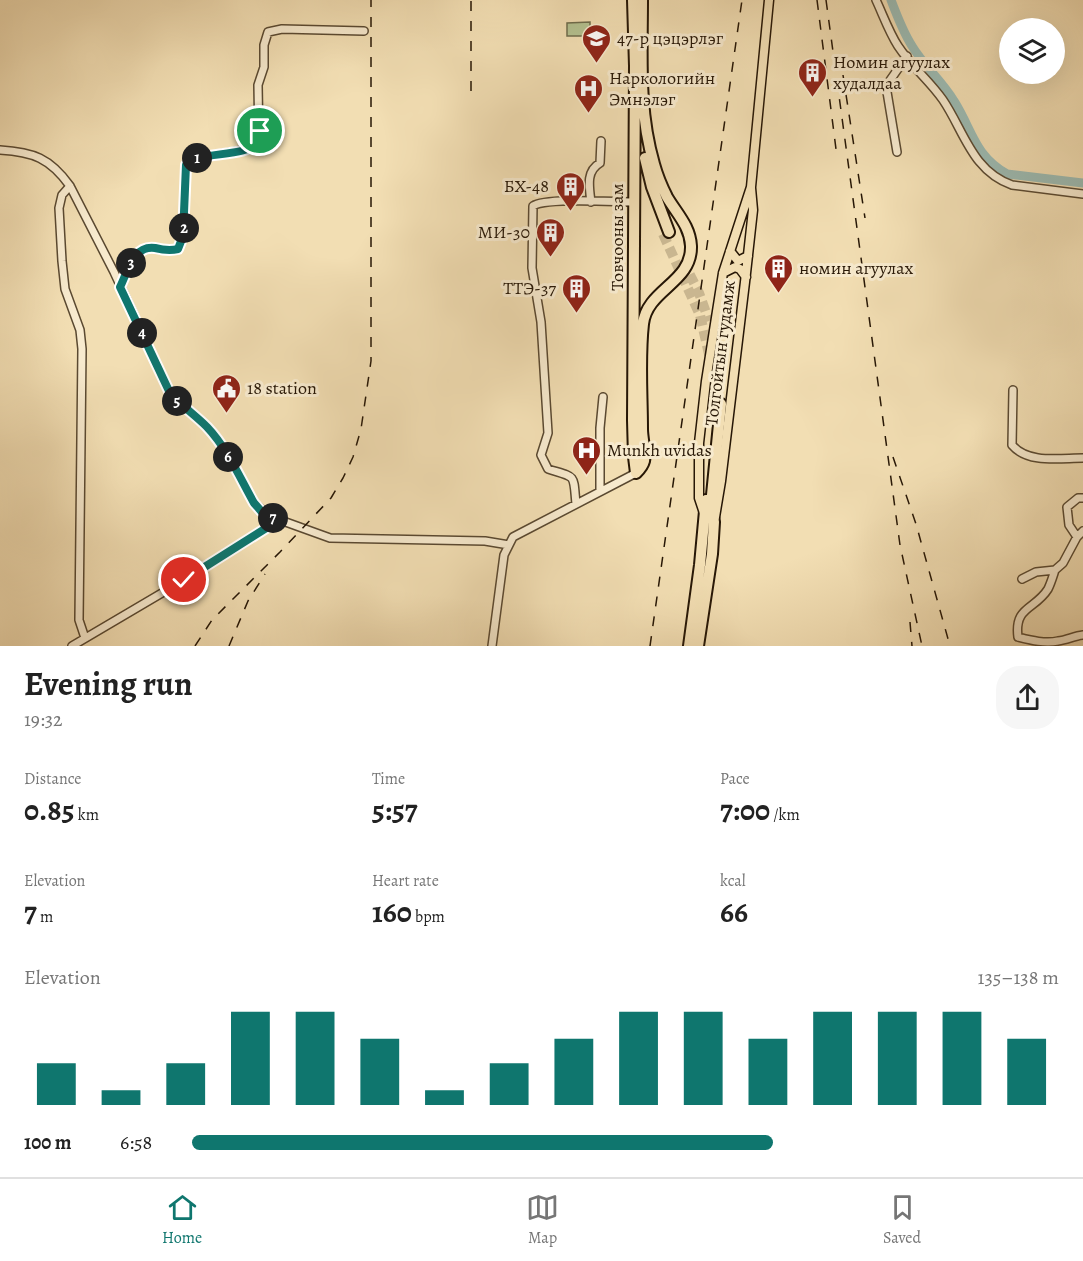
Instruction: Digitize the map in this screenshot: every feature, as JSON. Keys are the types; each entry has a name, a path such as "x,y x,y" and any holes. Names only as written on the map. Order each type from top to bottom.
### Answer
{"highway":[{"name":"Товчооны зам","path":"633,0 635,66 633,447 636,473"},
{"name":"Товчооны зам","path":"636,473 644,460 642,358 644,317 654,297 683,272 689,260 691,248 688,229 668,198 658,177 646,132 641,97 642,0"},
{"path":"634,142 638,148 648,198 666,233 643,149 646,132"},
{"path":"689,646 718,406 711,505 714,522 713,535 698,646"}],"main road":[{"name":"Толгойтын гудамж","path":"704,513 699,498 699,443 723,273 751,188 769,0"},
{"name":"Толгойтын гудамж","path":"714,522 746,277 753,210 751,188"},
{"path":"730,251 738,261 748,256"},
{"path":"723,273 735,267 746,277"}],"street":[{"path":"876,0 898,46 944,101 975,157 988,171 1003,182 1083,194"},
{"path":"120,287 132,261 142,249 178,249 183,236 186,165 198,158 230,153 259,144 258,85 264,67 264,45 268,32 282,29 364,31"},
{"path":"897,152 886,87 907,56"},
{"path":"591,202 589,175 592,167 600,163 601,141"},
{"path":"0,150 40,157 51,163 70,186 169,391 177,402 206,427 219,443 261,511 279,520 330,538 485,542 509,545"},
{"path":"70,186 60,201 58,215 64,282 80,330 82,349 79,620 85,638"},
{"path":"576,504 574,479 568,473 548,469 541,455 548,433 541,322 532,268 533,206 536,204 633,202"},
{"path":"1013,390 1012,445 1017,451 1025,456 1083,458"},
{"path":"600,490 600,428 603,398"},
{"path":"492,646 504,555 513,537 636,473"},
{"path":"1081,533 1077,537 1069,525 1067,507 1078,498 1083,498"},
{"path":"72,646 184,580 279,520"},
{"path":"1081,533 1063,563 1055,570 1048,589 1016,623 1018,637 1031,641 1057,642 1083,635"},
{"path":"1022,579 1036,572 1055,570"}],"green space":[{"path":"590,22 590,36 567,36 567,23"}],"waterway":[{"path":"891,0 912,46 949,94 987,159 1007,174 1083,183"}],"tunnel":[{"path":"663,234 700,315 711,363 715,408"},
{"path":"683,261 699,293 709,321"}],"railway":[{"path":"195,646 212,620 331,498 353,457 361,429 371,361 371,0"},
{"path":"471,0 471,91"},
{"path":"650,646 742,0"},
{"path":"817,0 836,149"},
{"path":"826,0 900,545 922,646"},
{"path":"843,75 865,218"},
{"path":"893,457 916,524 950,646"},
{"path":"229,646 248,601 265,574"},
{"path":"910,622 912,646"}],"place":[{"name":"47-р цэцэрлэг","path":"596,64"},
{"name":"Номин агуулах худалдаа","path":"812,98"},
{"name":"Наркологийн Эмнэлэг","path":"588,114"},
{"name":"БХ-48","path":"570,212"},
{"name":"МИ-30","path":"551,258"},
{"name":"номин агуулах","path":"778,294"},
{"name":"ТТЭ-37","path":"577,314"},
{"name":"18 station","path":"226,414"},
{"name":"Munkh uvidas","path":"586,476"}],"route":[{"path":"184,580 279,520 261,511 254,503 219,443 206,427 177,402 169,391 120,287 132,261 142,249 178,249 183,236 186,165 198,158 219,156 253,147 259,144 260,131"}]}
